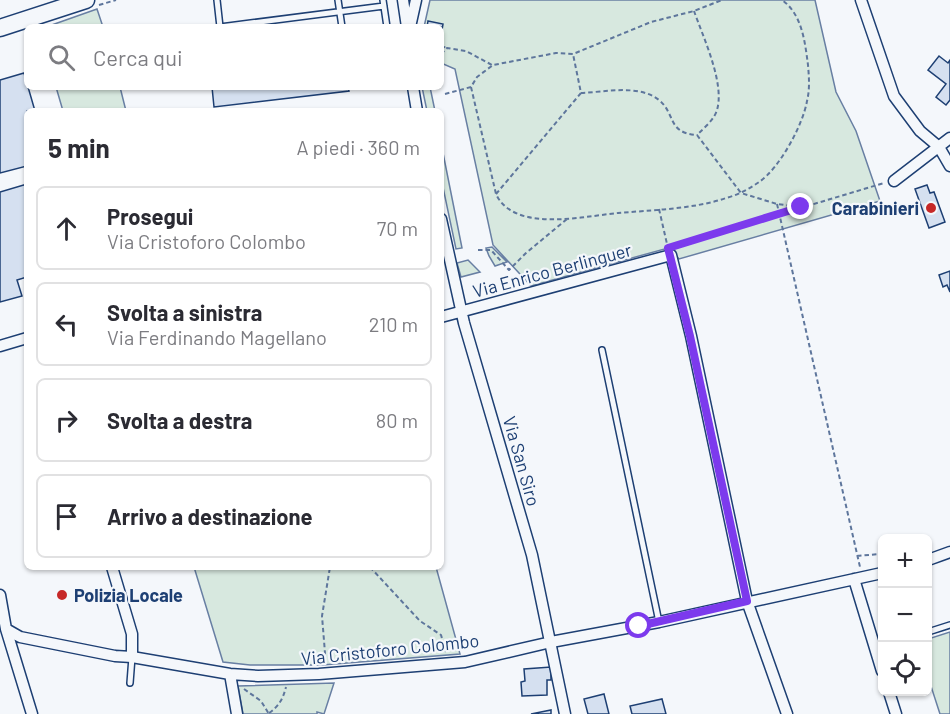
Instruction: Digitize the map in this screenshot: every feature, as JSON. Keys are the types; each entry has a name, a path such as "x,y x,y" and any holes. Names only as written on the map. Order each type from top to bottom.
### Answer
{"main road":[{"path":"0,28 86,0"}],"street":[{"path":"403,0 408,24"},
{"path":"410,24 416,0"},
{"path":"861,0 894,96 920,131 939,147 950,166"},
{"path":"414,90 416,108"},
{"path":"894,181 950,138"},
{"name":"Via San Siro","path":"444,233 461,311 532,555 565,714"},
{"name":"Via Enrico Berlinguer","path":"444,316 671,255 747,601"},
{"path":"0,346 24,339"},
{"path":"932,558 950,552"},
{"path":"113,570 132,634 132,657"},
{"name":"Via Cristoforo Colombo","path":"3,629 20,637 231,678 320,674 465,662 878,574"},
{"path":"858,578 878,656"},
{"path":"0,595 3,629 32,714"},
{"path":"747,601 787,714"},
{"path":"231,678 237,714"},
{"path":"890,696 896,714"}],"lane":[{"path":"217,0 220,24"},
{"path":"338,0 342,24"},
{"path":"244,24 340,12 383,3 386,24"},
{"path":"602,350 659,622"},
{"path":"932,630 950,625"},
{"path":"130,682 132,657"}],"path":[{"path":"445,94 471,87 485,70 493,65 556,53 573,54 651,22 694,11 722,0"},
{"path":"471,87 496,194 500,203 511,211 527,217 567,218 658,209 726,199 768,176 778,163 800,123 807,103 809,82 801,28 795,14 782,0"},
{"path":"694,11 714,71 719,99 717,111 712,120 697,135"},
{"path":"444,47 466,51 493,65"},
{"path":"444,51 447,48"},
{"path":"573,54 581,93"},
{"path":"496,194 581,93 634,90 647,93 659,100 678,130 697,135 741,192 777,204 801,207"},
{"path":"658,209 668,248 894,181"},
{"path":"777,204 857,556 858,578"},
{"path":"478,250 491,250 509,270 567,218"},
{"path":"857,556 878,554"},
{"path":"320,674 325,653 322,616 330,570"},
{"path":"373,570 420,621 441,635 448,663"},
{"path":"231,678 261,701 269,714 278,707 284,697 288,676"}],"shaded area":[{"path":"430,0 815,0 836,92 856,131 880,201 679,259 668,248 531,286 493,245 455,69 444,64 444,24 425,24"},
{"path":"97,9 102,24 54,24"},
{"path":"57,90 121,90 125,108 62,108"},
{"path":"423,90 431,90 434,108 426,108"},
{"path":"444,158 462,248 456,249 444,192"},
{"path":"492,247 507,262 495,266 486,248"},
{"path":"468,260 480,272 461,277 457,263"},
{"path":"195,570 437,570 460,654 322,665 250,665 223,662"},
{"path":"950,632 950,714 940,714 932,689 932,638"},
{"path":"334,683 324,714 317,712 317,714 243,714 238,686"}],"building":[{"path":"428,21 443,24 428,24"},
{"path":"939,56 948,63 950,60 950,100 946,105 936,97 946,84 928,70"},
{"path":"24,73 24,90 29,90 34,108 24,108 24,167 0,173 0,80"},
{"path":"212,90 349,91 214,107"},
{"path":"24,185 24,278 17,280 22,296 0,302 0,192"},
{"name":"Carabinieri","path":"927,185 930,193 934,192 945,222 929,228 915,189"},
{"path":"950,271 950,292 947,285 943,287 939,275"},
{"path":"551,667 551,680 547,680 547,695 522,696 521,682 525,681 524,669"},
{"path":"604,694 609,714 588,714 584,699"},
{"path":"662,699 666,714 632,714 630,706"},
{"path":"551,710 551,714 531,714"}],"place":[{"name":"Carabinieri","path":"931,208"},
{"name":"Polizia Locale","path":"62,595"}],"route":[{"path":"639,626 747,601 690,336 668,248 801,207"}]}
